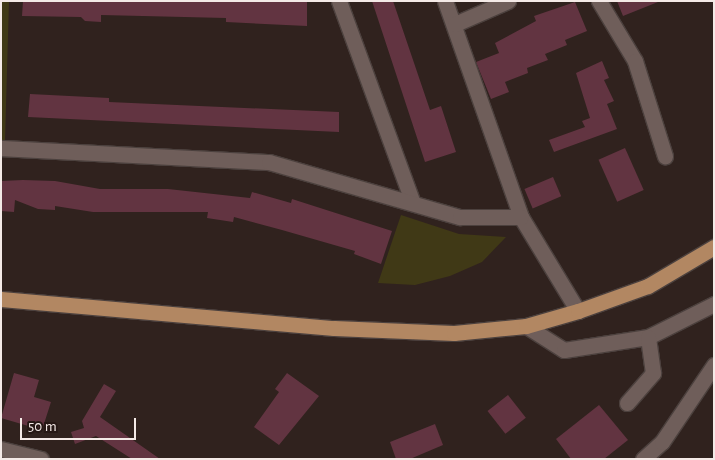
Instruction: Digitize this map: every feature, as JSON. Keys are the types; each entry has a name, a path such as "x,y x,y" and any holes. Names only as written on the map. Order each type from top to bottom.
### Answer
{"main road":[{"path":"1,299 409,333 454,334 526,326 578,311 648,286 714,247"}],"street":[{"path":"339,1 412,201"},
{"path":"445,1 455,24 521,218 578,311"},
{"path":"455,24 508,1"},
{"path":"598,1 635,61 665,156"},
{"path":"1,148 268,162 412,201 460,217 521,218"},
{"path":"526,326 564,350 648,337 714,304"},
{"path":"627,403 653,374 648,337"},
{"path":"644,459 662,442 714,365"},
{"path":"1,449 41,459"}],"shaded area":[{"path":"1,1 9,1 5,140 1,140"},
{"path":"401,215 459,234 506,237 482,262 450,276 415,285 378,283"}],"building":[{"path":"23,1 307,2 307,26 226,22 226,18 101,15 101,22 85,21 81,17 22,16"},
{"path":"372,1 393,1 430,110 441,106 456,152 425,162"},
{"path":"617,1 658,1 658,2 623,16"},
{"path":"575,2 587,31 565,40 567,45 545,54 548,60 527,68 528,73 505,82 509,92 491,99 476,62 499,53 495,43 536,21 534,16"},
{"path":"602,61 609,78 604,80 614,101 607,104 617,129 554,152 549,140 585,127 582,121 590,118 576,73"},
{"path":"30,94 109,98 109,102 339,112 339,132 28,117"},
{"path":"625,148 644,190 617,202 599,160"},
{"path":"553,177 561,196 533,208 524,189"},
{"path":"1,181 55,181 100,189 168,189 250,198 252,192 291,203 292,199 392,231 381,264 354,254 355,251 234,217 233,222 207,218 208,212 93,212 55,206 55,210 38,209 15,200 14,212 1,211"},
{"path":"14,373 39,380 34,397 51,402 42,430 1,418"},
{"path":"287,373 319,396 279,445 254,427 279,392 275,389"},
{"path":"104,384 116,391 100,417 160,459 132,459 96,436 75,444 71,432 84,428 82,421"},
{"path":"508,395 526,418 505,434 488,411"},
{"path":"599,405 628,440 604,459 571,459 556,439"},
{"path":"435,424 443,445 410,459 396,459 390,442"}]}
